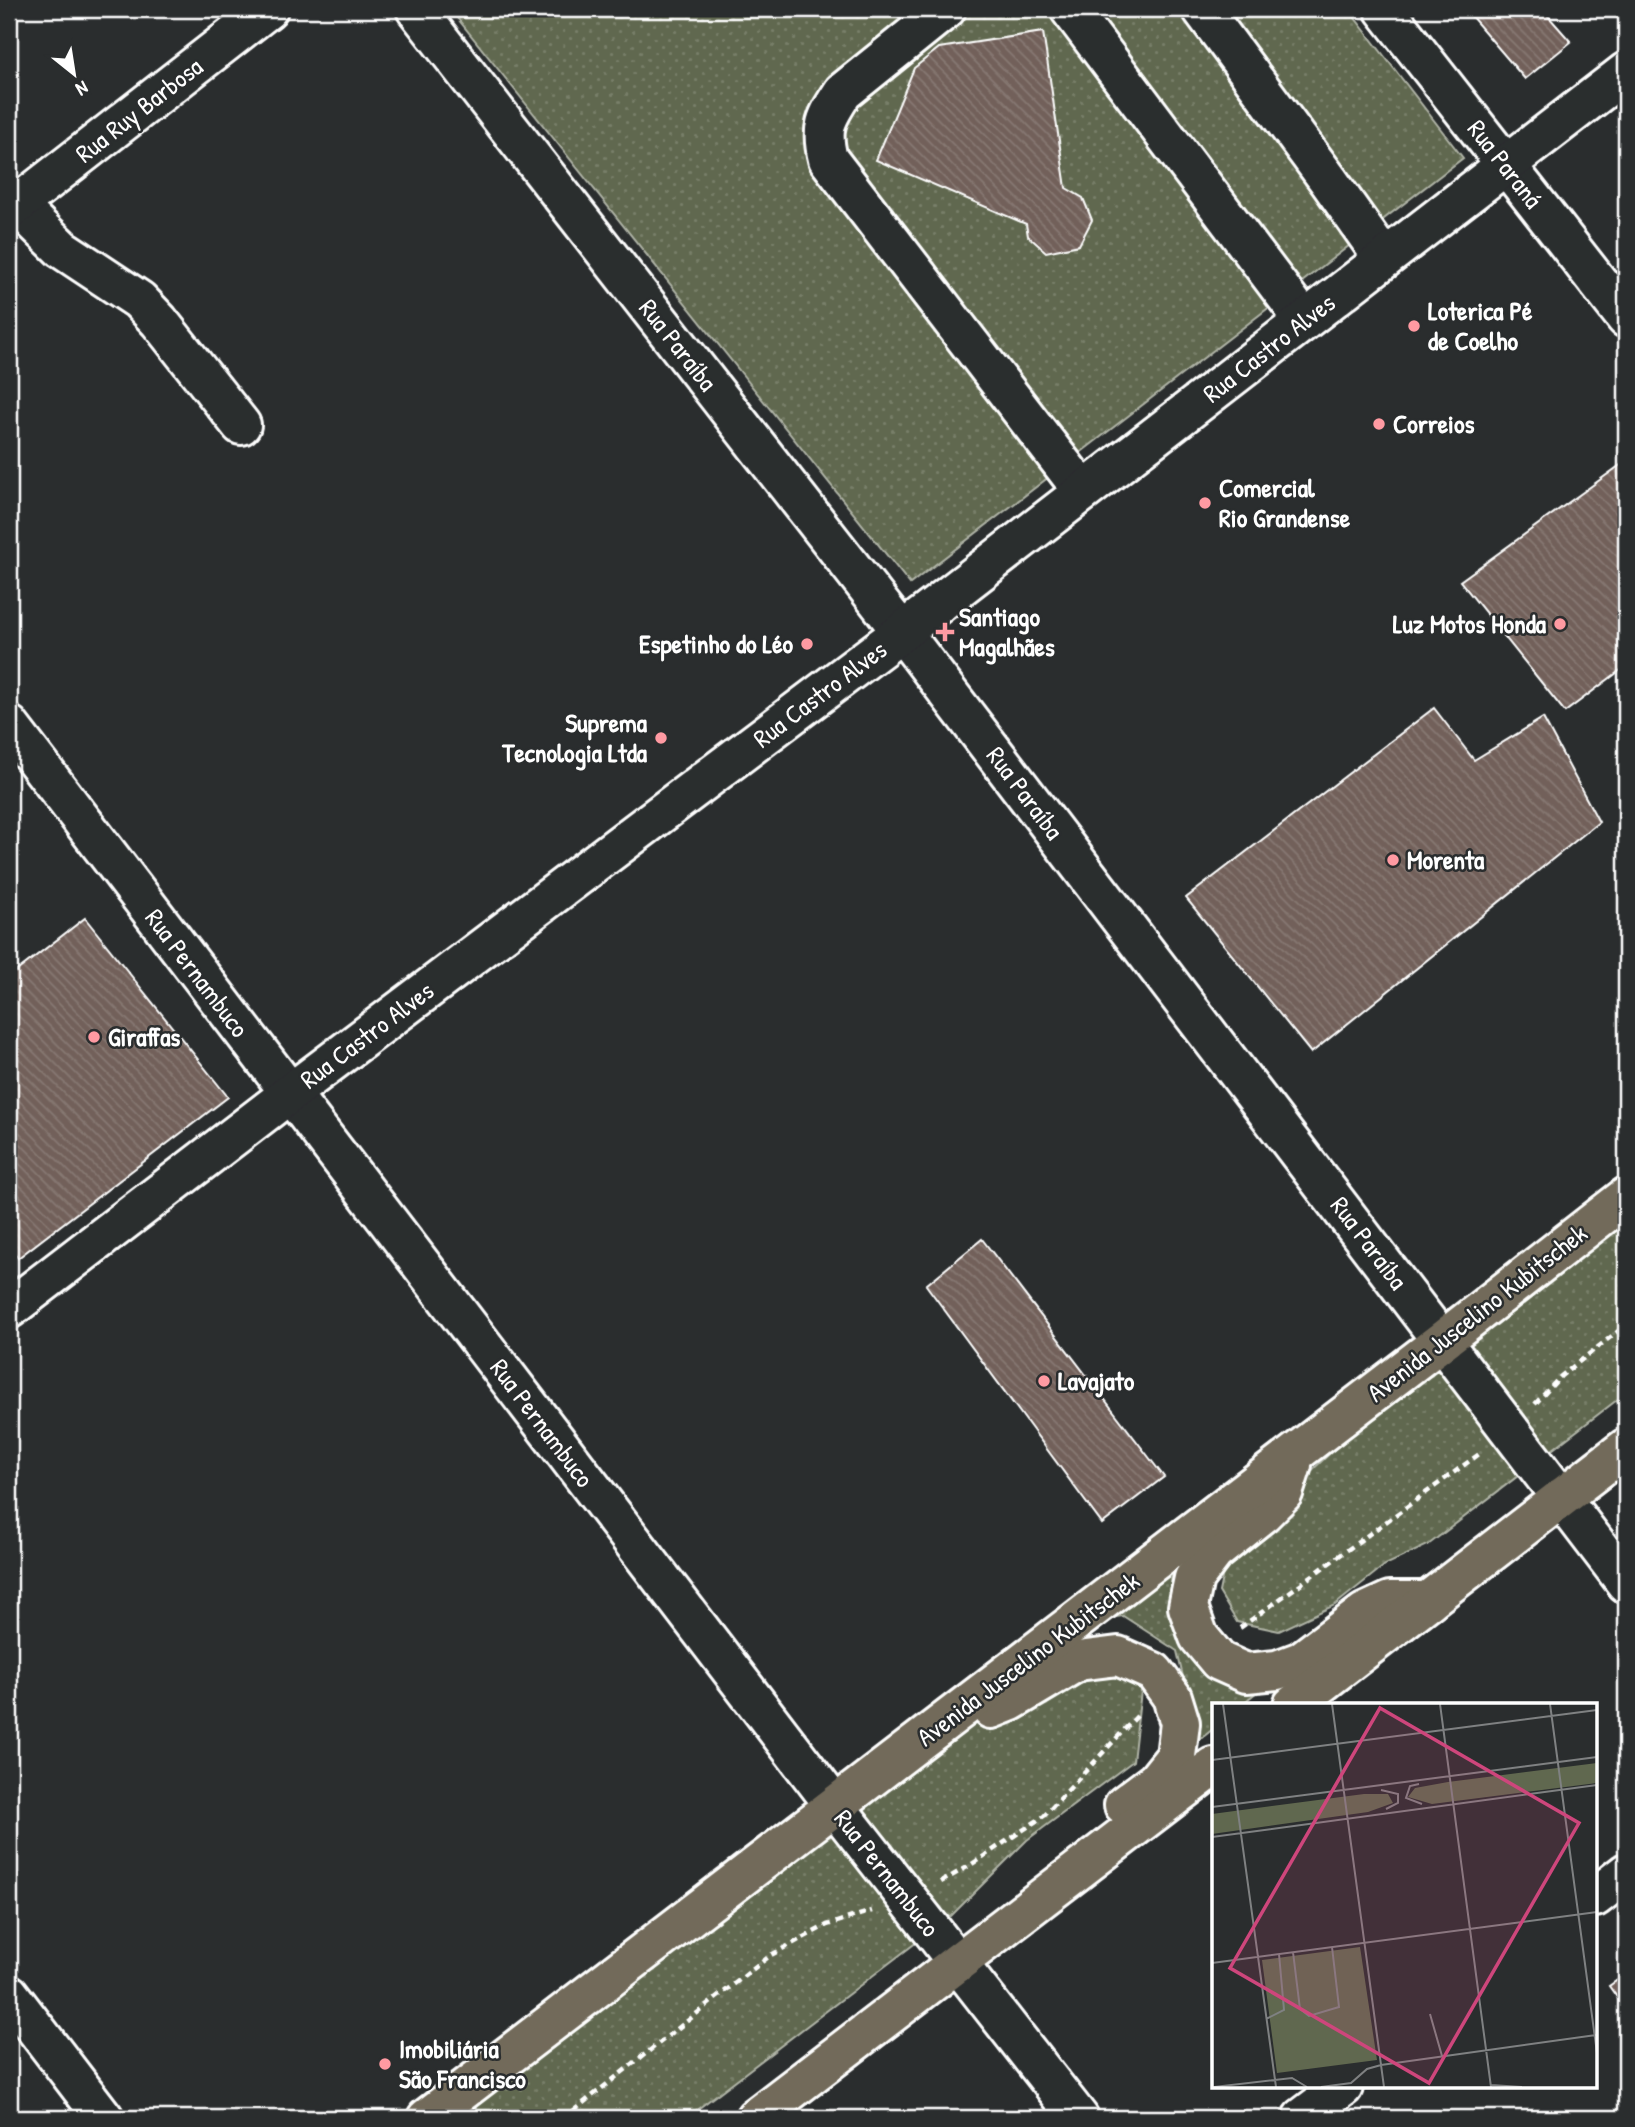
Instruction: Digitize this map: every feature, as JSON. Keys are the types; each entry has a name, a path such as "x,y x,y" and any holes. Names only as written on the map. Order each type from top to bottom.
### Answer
{"main road":[{"name":"Avenida Juscelino Kubitschek","path":"427,2118 1626,1197"},
{"path":"1296,1703 1626,1448"},
{"path":"1296,1453 1283,1493 1263,1513 1214,1552 1194,1578 1188,1608 1199,1637 1219,1661 1247,1673 1277,1670 1301,1661 1364,1613 1381,1605 1390,1601 1428,1601"},
{"path":"965,1707 989,1710 1011,1701 1078,1661 1118,1656 1154,1672 1172,1697 1180,1723 1175,1756 1156,1781 1065,1851 1053,1866 1046,1896"},
{"path":"755,2118 1212,1768"}],"street":[{"name":"Rua Ruy Barbosa","path":"13,208 268,9"},
{"name":"Rua Paraíba","path":"415,9 902,632 1626,1583"},
{"path":"946,9 843,92 831,110 823,131 828,159 1083,491"},
{"path":"1070,9 1304,320"},
{"path":"1202,9 1384,259"},
{"name":"Rua Paraná","path":"1384,9 1626,318"},
{"name":"Rua Castro Alves","path":"9,1309 289,1094 902,632 1626,72"},
{"path":"13,208 62,249 139,300 159,321 241,425"},
{"name":"Rua Pernambuco","path":"9,725 835,1806 1079,2118"},
{"path":"1596,1896 1626,1873"},
{"path":"9,1994 104,2118"},
{"path":"1302,2118 1342,2088"}],"path":[{"path":"1210,1650 1511,1431 1561,1376 1626,1325"},
{"path":"564,2118 771,1955 827,1925 908,1900 969,1866 1044,1816 1164,1686"}],"green space":[{"path":"450,9 1348,9 1463,158 910,584"},
{"path":"1626,1222 1626,1393 1428,1545 1385,1565 1335,1605 1279,1631 1237,1622 1219,1592 1228,1549 1340,1444"},
{"path":"1172,1561 1170,1617 1211,1665 1275,1677 1243,1703 1212,1703 1212,1730 1198,1741 1177,1651 1123,1616 1102,1619"},
{"path":"1100,1671 1142,1682 1133,1761 1027,1840 951,1916 686,2118 453,2118 971,1722"}],"building":[{"path":"1465,9 1542,9 1571,42 1525,79"},
{"path":"1043,32 1066,188 1083,198 1092,220 1079,245 1046,252 1028,236 1026,224 876,160 914,68 939,48"},
{"name":"Luz Motos Honda","path":"1626,461 1626,666 1565,712 1460,581"},
{"name":"Morenta","path":"1434,708 1474,760 1543,718 1599,822 1311,1053 1186,898"},
{"name":"Giraffas","path":"85,918 228,1097 18,1258 9,1245 9,977"},
{"name":"Lavajato","path":"982,1239 1164,1477 1102,1524 926,1285"},
{"path":"1626,1974 1626,2010 1609,1986"}],"place":[{"name":"Loterica Pé de Coelho","path":"1414,326"},
{"name":"Correios","path":"1379,424"},
{"name":"Comercial Rio Grandense","path":"1205,503"},
{"name":"Luz Motos Honda","path":"1560,624"},
{"name":"Santiago Magalhães","path":"945,632"},
{"name":"Espetinho do Léo","path":"807,644"},
{"name":"Suprema Tecnologia Ltda","path":"661,738"},
{"name":"Morenta","path":"1393,860"},
{"name":"Giraffas","path":"94,1037"},
{"name":"Lavajato","path":"1044,1381"},
{"name":"Imobiliária São Francisco","path":"385,2064"}]}
